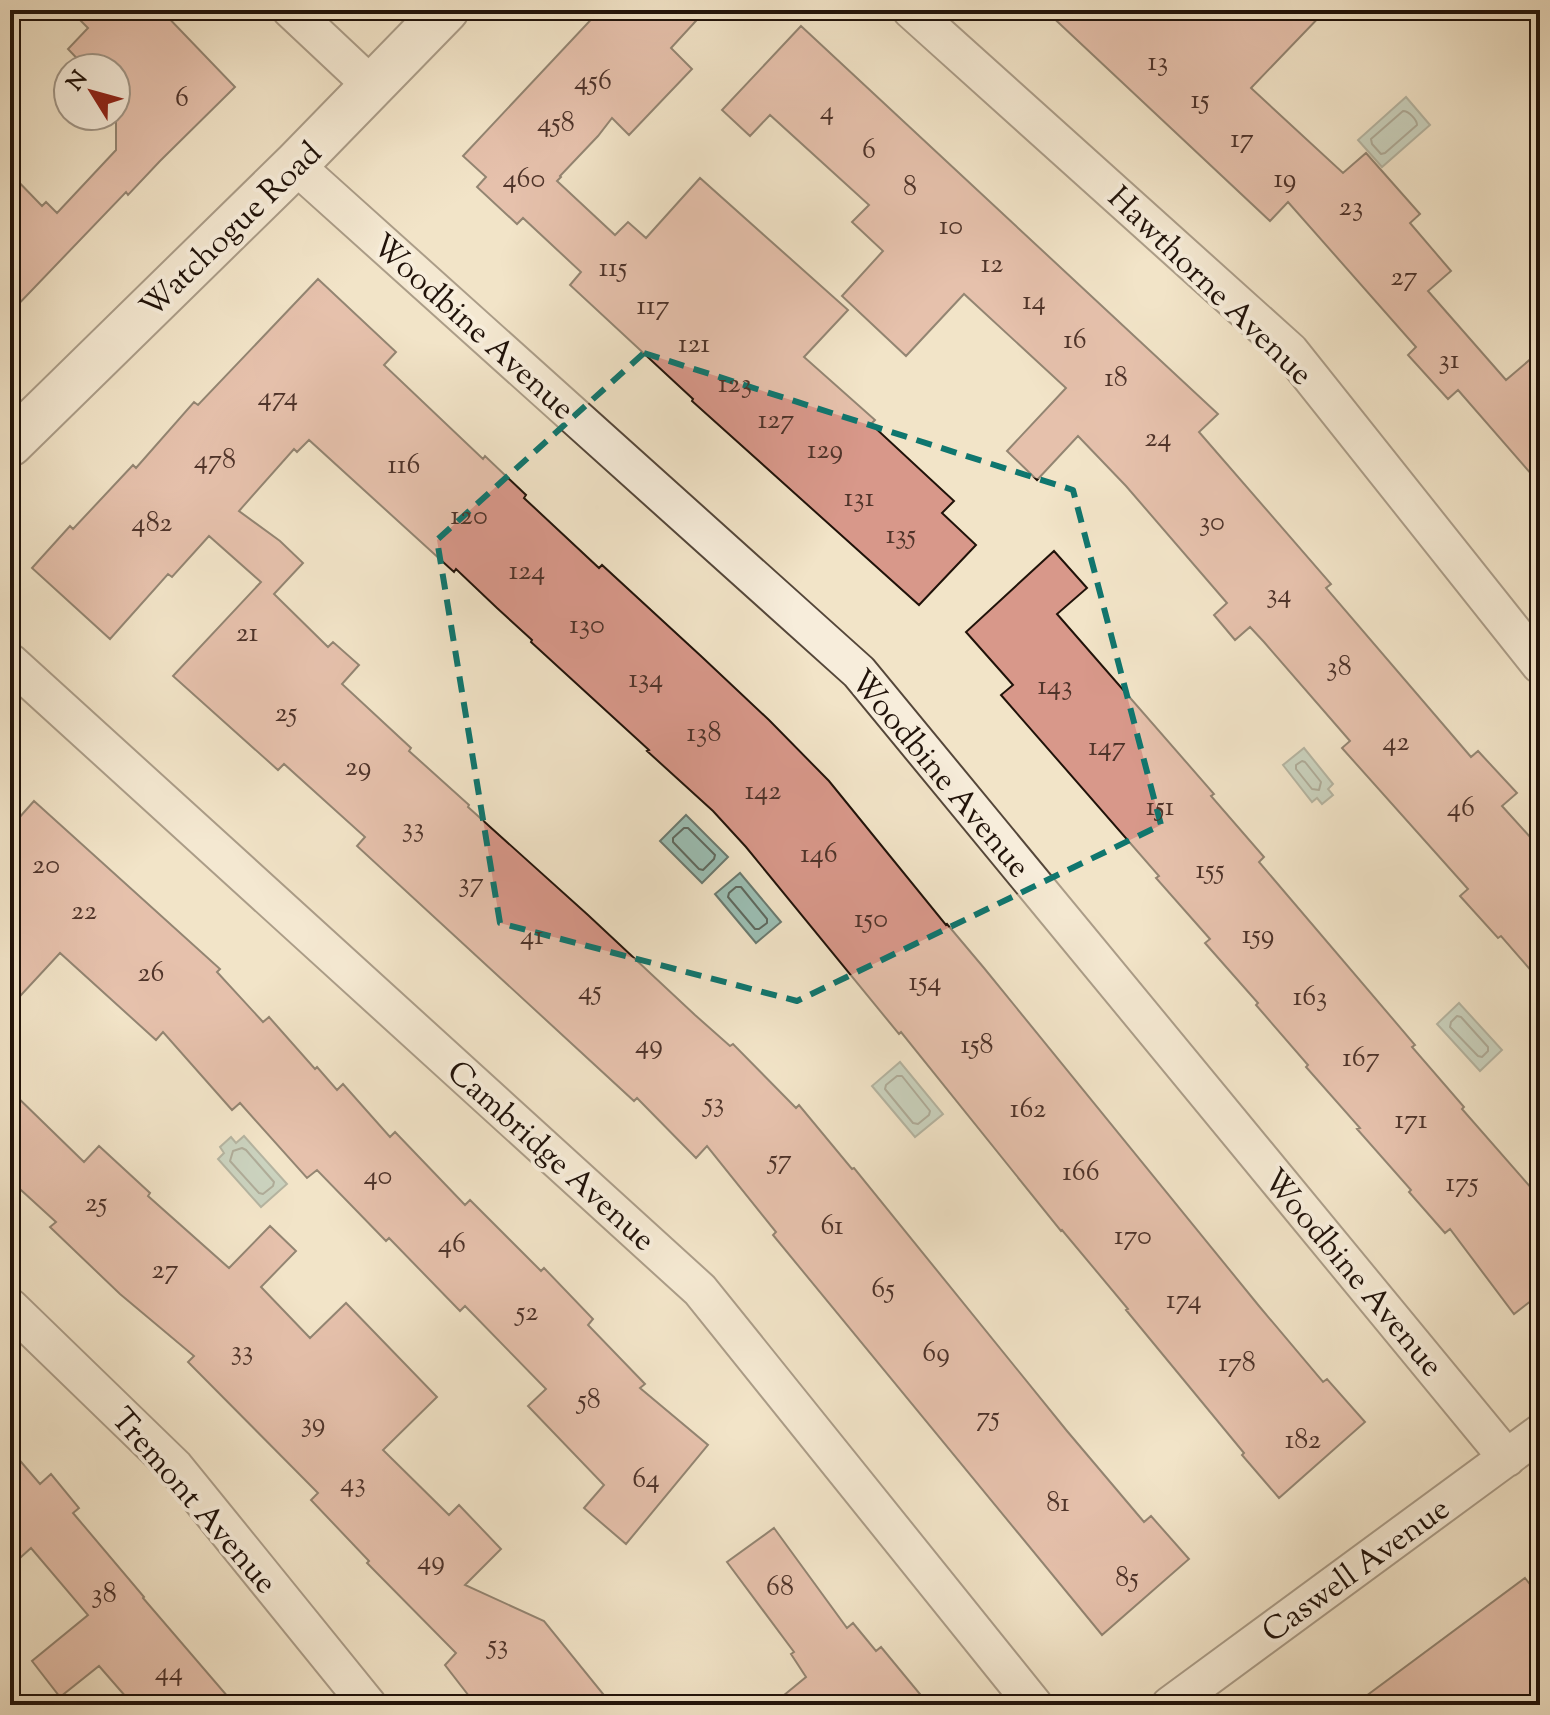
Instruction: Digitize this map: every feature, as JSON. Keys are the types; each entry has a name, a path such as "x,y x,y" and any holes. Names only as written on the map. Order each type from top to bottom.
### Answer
{"street":[{"path":"291,10 373,87"},
{"name":"Watchogue Road","path":"14,431 295,165 446,10"},
{"name":"Hawthorne Avenue","path":"911,10 1290,351 1540,665"},
{"name":"Woodbine Avenue","path":"295,165 859,672 1507,1458"},
{"name":"Cambridge Avenue","path":"10,662 700,1290 1034,1705"},
{"name":"Tremont Avenue","path":"10,1307 175,1467 368,1705"},
{"name":"Caswell Avenue","path":"1170,1705 1540,1433"}],"highlighted area":[{"path":"644,353 1073,490 1161,825 797,1001 500,923 437,540"}],"water":[{"path":"1406,97 1430,125 1382,167 1358,140"},
{"path":"1304,748 1333,784 1328,789 1333,795 1322,804 1317,798 1312,802 1283,765"},
{"path":"686,815 728,857 702,883 660,841"},
{"path":"740,873 781,922 756,943 715,894"},
{"path":"1459,1003 1502,1050 1480,1071 1437,1024"},
{"path":"900,1062 943,1114 915,1137 872,1086"},
{"path":"244,1136 287,1184 261,1207 218,1159 224,1153 220,1147 231,1137 236,1143"}],"building":[{"path":"70,10 161,10 235,87 128,195 126,192 10,313 10,173 42,206 46,202 57,213 116,150 116,132 132,132 132,52 71,52 68,49 88,28"},
{"path":"600,10 706,10 671,48 692,69 629,135 612,118 557,181 615,235 628,222 646,238 700,178 848,310 804,357 875,420 871,424 954,501 942,513 976,545 919,605 692,401 570,285 581,272 523,218 517,224 477,187 486,177 463,156"},
{"path":"1045,10 1326,10 1251,88 1343,173 1366,153 1420,214 1410,223 1451,271 1428,291 1506,380 1540,351 1540,484 1458,390 1448,399 1408,355 1416,347 1288,202 1270,221"},
{"path":"801,26 1218,414 1199,432 1331,584 1326,588 1471,757 1478,751 1517,793 1502,806 1540,848 1540,981 1501,936 1498,938 1460,896 1468,889 1342,748 1350,741 1264,642 1250,627 1235,640 1214,615 1227,603 1126,486 1078,436 1037,480 1007,451 1066,388 964,294 906,356 842,296 883,251 852,222 869,205 770,115 750,136 722,110"},
{"path":"318,279 396,352 384,365 483,459 485,456 526,495 524,498 599,568 602,565 702,657 829,781 1259,1306 1323,1382 1327,1379 1365,1422 1279,1498 901,1032 899,1034 713,811 456,569 454,572 309,440 297,452 294,449 239,511 280,541 303,563 274,594 328,647 333,642 359,665 342,684 411,748 409,751 468,807 695,1015 730,1046 733,1044 796,1108 799,1105 1144,1522 1151,1516 1189,1559 1102,1635 773,1235 776,1232 707,1146 696,1158 637,1098 634,1101 357,846 365,837 284,764 278,770 173,676 261,582 209,536 172,577 168,574 110,639 32,568 133,465 136,468 194,402 198,405"},
{"path":"1054,551 1087,588 1057,614 1214,794 1211,796 1264,857 1259,862 1415,1045 1412,1047 1464,1107 1462,1109 1540,1198 1540,1294 1514,1314 1450,1229 1445,1233 1409,1192 1411,1190 1256,1005 1258,1003 1205,943 1210,939 1156,878 1159,876 1001,695 1013,685 966,632"},
{"path":"34,801 220,969 217,972 263,1022 269,1017 337,1090 343,1084 390,1137 395,1132 465,1205 470,1200 541,1271 544,1268 593,1319 588,1325 645,1384 640,1388 708,1445 626,1544 584,1508 604,1485 528,1406 546,1389 465,1306 460,1311 317,1170 307,1178 240,1103 232,1110 163,1032 156,1040 60,953 10,1007 10,828"},
{"path":"10,1090 84,1162 99,1146 150,1193 148,1196 229,1268 270,1226 296,1251 261,1287 310,1338 346,1303 437,1397 383,1450 449,1515 459,1505 501,1549 465,1585 544,1621 612,1705 476,1705 445,1665 456,1653 367,1563 369,1561 311,1500 318,1493 188,1362 194,1356 120,1294 50,1227 56,1222 10,1180"},
{"path":"10,1449 40,1484 51,1474 79,1508 73,1513 235,1705 133,1705 99,1666 60,1697 32,1661 88,1615 31,1548 10,1567"},
{"path":"774,1528 847,1628 853,1623 876,1651 881,1647 929,1705 772,1705 806,1677 791,1654 794,1652 727,1562"},
{"path":"1525,1578 1540,1597 1540,1705 1354,1705"}]}
